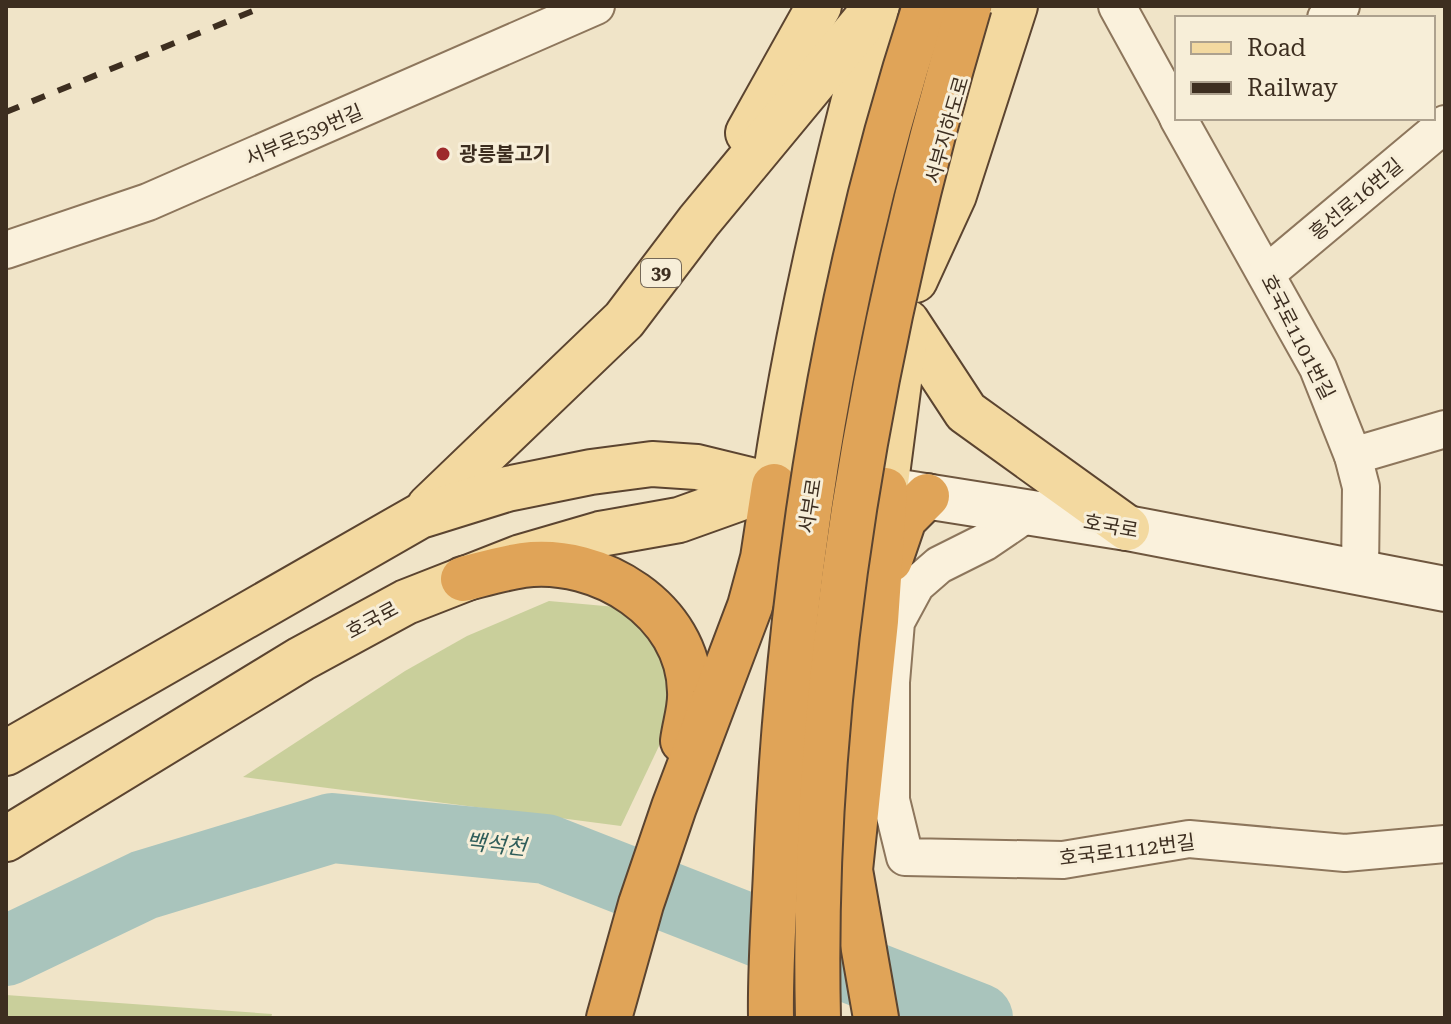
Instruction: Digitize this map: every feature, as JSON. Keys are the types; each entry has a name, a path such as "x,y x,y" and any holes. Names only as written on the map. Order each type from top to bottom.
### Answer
{"highway":[{"name":"서부로","path":"771,1018 780,785 794,609 835,359 895,99 925,6"},
{"path":"818,1018 823,781 860,476 938,113 969,6"},
{"path":"609,1018 641,904 674,807 750,606 763,558 774,486"},
{"path":"876,1018 850,870 876,621 895,539 904,519 906,493"},
{"path":"463,579 526,565 566,567 602,574 626,586 647,604 679,645 690,692 674,807"}],"main road":[{"path":"699,221 819,6"},
{"name":"39","path":"420,516 624,320 699,221 878,6"},
{"name":"서부로","path":"774,486 791,371 828,198 878,6"},
{"name":"서부지하도로","path":"914,269 948,114 988,6"},
{"path":"906,493 907,322 914,269 954,195 1015,6"},
{"path":"907,322 966,412 1127,528"},
{"name":"호국로","path":"6,753 420,516 507,489 591,472 652,464 697,467 774,486 906,493"},
{"name":"호국로","path":"6,839 301,659 406,602 463,579 600,534 679,520 774,486"}],"street":[{"name":"서부로539번길","path":"6,250 148,202 596,6"},
{"name":"호국로1101번길","path":"1119,7 1175,102"},
{"name":"호국로1101번길","path":"1186,121 1318,368 1353,456 1361,487 1360,572"},
{"name":"흥선로16번길","path":"1266,274 1445,124"},
{"path":"1353,456 1445,429"},
{"name":"호국로","path":"906,493 1127,528 1445,589"},
{"name":"호국로1112번길","path":"1029,512 985,542 939,565 916,585 896,622 891,682 891,800 905,857 1063,860 1189,839 1345,853 1445,844"}],"green space":[{"path":"549,601 627,608 679,650 678,706 621,826 243,777 405,671 467,636"},
{"path":"6,995 272,1014 271,1018 6,1018"}],"waterway":[{"name":"백석천","path":"6,951 144,885 332,828 546,849 978,1018"}],"railway":[{"path":"6,112 265,6"}],"place":[{"name":"광릉불고기","path":"443,154"}]}
